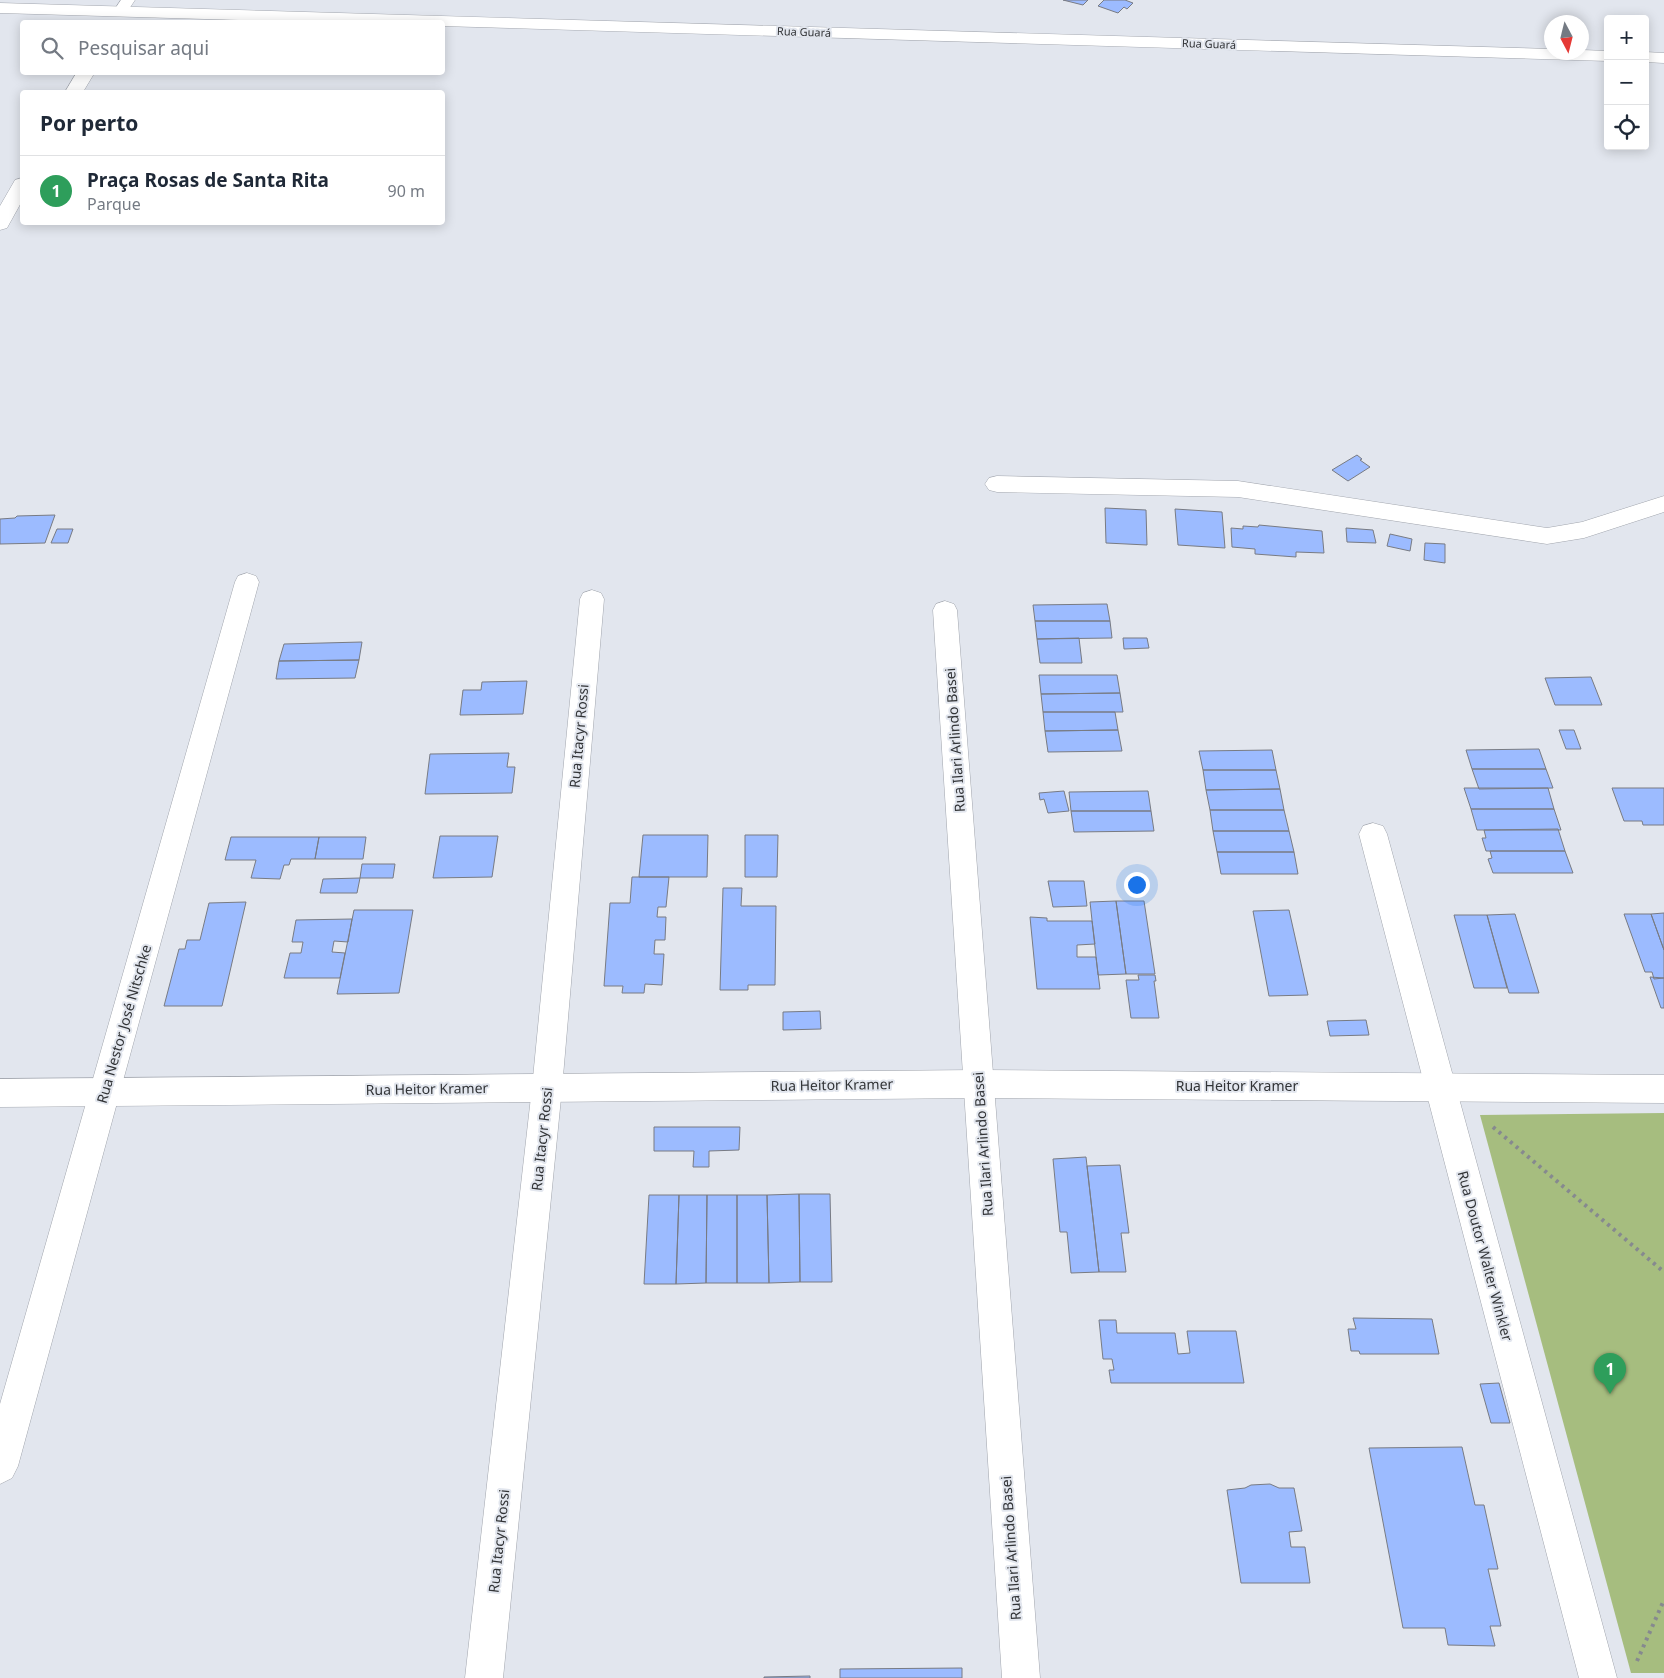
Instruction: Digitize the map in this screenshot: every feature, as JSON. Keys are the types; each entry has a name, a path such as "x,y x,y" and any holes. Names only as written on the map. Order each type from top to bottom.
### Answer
{"street":[{"name":"Rua Guará","path":"0,8 391,20"},
{"name":"Rua Guará","path":"445,22 1604,56"},
{"path":"1649,57 1664,58"},
{"path":"75,90 84,75"},
{"path":"0,224 20,188"},
{"path":"997,484 1238,489 1547,536 1584,530 1664,504"},
{"name":"Rua Nestor José Nitschke","path":"0,1466 247,582"},
{"name":"Rua Itacyr Rossi","path":"484,1678 547,1088 592,599"},
{"name":"Rua Ilari Arlindo Basei","path":"945,610 1020,1678"},
{"name":"Rua Doutor Walter Winkler","path":"1373,834 1598,1678"},
{"name":"Rua Heitor Kramer","path":"0,1094 979,1084 1664,1089"}],"path":[{"path":"1441,1088 1480,1115 1664,1272"},
{"path":"1635,1665 1664,1600"}],"green space":[{"path":"1664,1113 1664,1673 1631,1673 1480,1115"}],"building":[{"path":"1063,0 1088,0 1083,5"},
{"path":"1104,0 1125,0 1133,3 1127,9 1124,7 1118,13 1098,6"},
{"path":"1357,455 1362,459 1360,460 1370,467 1348,481 1332,470"},
{"path":"1105,508 1146,510 1147,545 1106,543"},
{"path":"1175,509 1222,512 1225,548 1178,545"},
{"path":"55,515 45,543 0,544 0,519 15,518 17,516"},
{"path":"1259,525 1322,531 1324,553 1296,552 1296,557 1255,554 1255,549 1232,547 1231,528 1243,529 1243,526 1258,527"},
{"path":"1346,528 1373,530 1376,543 1347,542"},
{"path":"57,529 73,529 68,543 51,543"},
{"path":"1390,534 1412,539 1410,551 1387,546"},
{"path":"1425,543 1445,544 1445,563 1424,560"},
{"path":"1107,604 1110,621 1035,621 1033,605"},
{"path":"1035,621 1110,621 1112,638 1037,639"},
{"path":"1079,638 1082,663 1040,663 1037,639"},
{"path":"1123,638 1147,638 1149,648 1124,649"},
{"path":"362,642 359,660 279,661 284,644"},
{"path":"359,660 355,678 276,679 279,661"},
{"path":"1039,675 1117,675 1120,693 1041,694"},
{"path":"1591,677 1602,705 1555,705 1545,678"},
{"path":"527,681 523,714 460,715 463,690 481,690 482,682"},
{"path":"1120,693 1123,712 1043,712 1041,694"},
{"path":"1043,712 1115,712 1118,730 1045,731"},
{"path":"1118,730 1122,751 1048,752 1045,731"},
{"path":"1559,730 1574,730 1581,749 1566,749"},
{"path":"1539,749 1546,769 1472,769 1466,750"},
{"path":"1272,750 1276,770 1203,770 1199,751"},
{"path":"509,753 507,767 515,767 512,793 425,794 430,754"},
{"path":"1472,769 1546,769 1553,788 1479,789"},
{"path":"1203,770 1276,770 1280,789 1206,790"},
{"path":"1464,788 1548,788 1554,809 1471,809"},
{"path":"1612,788 1664,788 1664,825 1643,825 1642,821 1624,821"},
{"path":"1280,789 1284,810 1210,810 1206,790"},
{"path":"1064,791 1069,811 1048,813 1044,799 1040,800 1039,793"},
{"path":"1148,791 1151,811 1071,811 1069,792"},
{"path":"1471,809 1554,809 1561,830 1477,830"},
{"path":"1210,810 1284,810 1289,831 1213,831"},
{"path":"1071,811 1151,811 1154,831 1074,832"},
{"path":"1558,829 1565,851 1486,851 1482,838 1486,838 1484,830"},
{"path":"1213,831 1289,831 1294,852 1217,852"},
{"path":"643,835 708,835 707,877 639,877"},
{"path":"745,835 778,835 777,877 745,877"},
{"path":"440,836 498,836 492,877 433,878"},
{"path":"231,837 319,837 315,859 291,859 289,865 284,865 280,879 251,878 256,860 225,860"},
{"path":"319,837 366,837 363,859 315,859"},
{"path":"1490,851 1565,851 1573,873 1493,873 1488,859 1492,858"},
{"path":"1217,852 1294,852 1298,874 1221,874"},
{"path":"362,864 395,864 393,878 360,878"},
{"path":"632,877 669,877 666,907 658,907 657,917 666,917 665,940 655,940 654,954 664,954 662,985 645,984 644,993 622,993 623,986 604,986 610,903 630,903"},
{"path":"360,878 357,893 320,893 323,879"},
{"path":"1048,881 1084,881 1087,906 1053,907"},
{"path":"723,888 742,888 741,906 776,906 775,985 748,985 748,990 720,990"},
{"path":"1116,901 1144,901 1155,974 1126,974"},
{"path":"1116,901 1126,974 1098,975 1090,902"},
{"path":"246,902 222,1006 164,1006 179,949 185,949 187,940 200,940 209,903"},
{"path":"354,910 413,910 399,993 337,994"},
{"path":"1289,910 1308,995 1269,996 1253,911"},
{"path":"1664,913 1664,950 1651,914"},
{"path":"1515,914 1539,993 1509,993 1487,915"},
{"path":"1624,914 1651,914 1664,950 1664,978 1654,979 1652,972 1645,972"},
{"path":"1454,915 1487,915 1507,988 1474,988"},
{"path":"1030,917 1047,918 1047,921 1092,921 1095,944 1077,945 1077,957 1096,957 1100,989 1037,989"},
{"path":"352,919 348,942 334,941 332,952 345,953 340,978 284,978 290,953 301,953 303,942 292,942 296,920"},
{"path":"1138,975 1155,975 1156,981 1154,981 1159,1018 1131,1018 1126,980 1139,980"},
{"path":"1650,977 1664,978 1664,1008 1661,1008"},
{"path":"820,1011 821,1029 783,1030 783,1012"},
{"path":"1366,1020 1369,1035 1330,1036 1327,1021"},
{"path":"654,1127 740,1127 739,1150 709,1151 709,1167 693,1167 694,1151 654,1151"},
{"path":"1086,1157 1099,1272 1071,1273 1067,1232 1060,1232 1053,1159"},
{"path":"1120,1165 1129,1233 1121,1233 1126,1272 1099,1272 1087,1166"},
{"path":"799,1194 830,1194 832,1282 800,1282"},
{"path":"799,1194 800,1282 769,1283 767,1195"},
{"path":"649,1195 679,1195 676,1284 644,1284"},
{"path":"679,1195 707,1195 706,1283 676,1284"},
{"path":"707,1195 737,1195 737,1283 706,1283"},
{"path":"737,1195 767,1195 769,1283 737,1283"},
{"path":"1353,1318 1432,1319 1439,1354 1360,1354 1359,1351 1351,1351 1348,1329 1356,1329"},
{"path":"1099,1320 1116,1320 1117,1333 1175,1333 1178,1354 1190,1353 1187,1331 1236,1331 1244,1383 1111,1383 1109,1370 1114,1370 1112,1359 1103,1359"},
{"path":"1499,1383 1510,1423 1491,1423 1480,1384"},
{"path":"1462,1447 1475,1505 1484,1505 1498,1569 1488,1569 1501,1626 1490,1626 1495,1646 1448,1645 1445,1628 1403,1628 1369,1448"},
{"path":"1270,1484 1279,1488 1294,1488 1302,1531 1289,1532 1291,1547 1305,1547 1310,1583 1241,1583 1227,1490 1245,1488 1251,1485"},
{"path":"962,1668 962,1678 840,1678 840,1669"},
{"path":"810,1676 810,1678 764,1678 764,1677"}],"place":[{"name":"Praça Rosas de Santa Rita","path":"1610,1394"}]}
